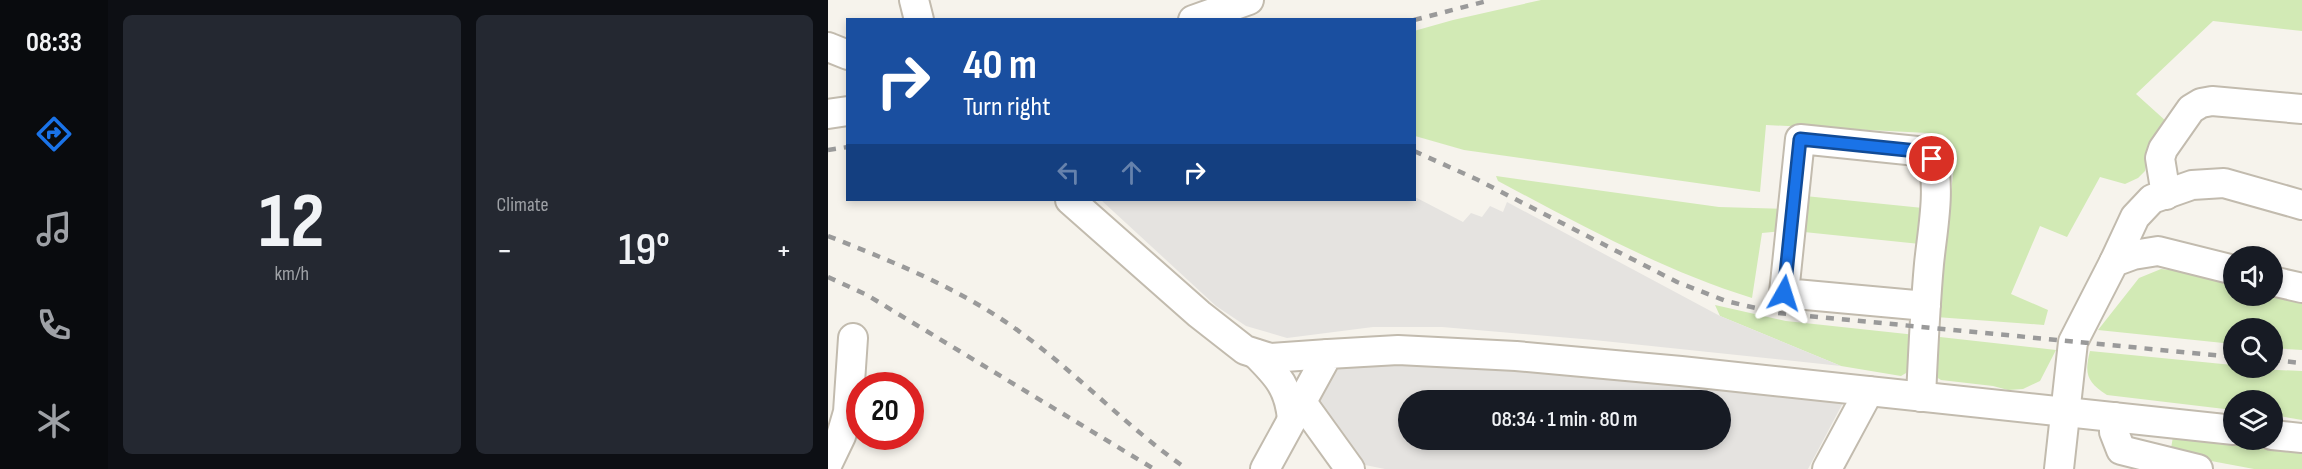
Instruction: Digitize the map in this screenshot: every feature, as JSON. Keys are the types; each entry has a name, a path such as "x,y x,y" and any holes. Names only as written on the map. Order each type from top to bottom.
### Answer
{"lane":[{"path":"914,0 918,18"},
{"path":"1199,18 1249,0"},
{"path":"828,47 846,54"},
{"path":"2166,195 2160,158 2168,140 2191,108 2212,101 2302,109"},
{"path":"828,114 846,111"},
{"path":"1921,397 1936,172 1932,159 1917,151 1800,139 1784,293 1926,306"},
{"path":"2059,469 2073,342 2135,217 2152,200 2192,185 2224,183 2302,205"},
{"path":"1071,201 1229,339 1245,350 1269,358 1398,350 1459,352 1681,371 2223,429"},
{"path":"2114,262 2133,255 2158,251 2223,267"},
{"path":"2283,284 2302,288"},
{"path":"828,463 841,436 848,412 853,338"},
{"path":"1256,354 1275,373 1296,410 1350,469"},
{"path":"1265,469 1328,354"},
{"path":"1827,469 1869,391"},
{"path":"2114,417 2114,432 2121,450 2198,469"},
{"path":"2283,436 2302,438"}],"green space":[{"path":"1541,0 2302,0 2302,31 2213,21 2136,94 2167,122 2148,156 2145,171 2138,178 2125,184 2100,177 2067,237 2040,226 2011,294 2048,310 2044,325 1936,317 1956,150 1943,135 1766,125 1760,192 1464,150 1416,136 1416,30"},
{"path":"1496,176 1719,207 1786,209 1784,231 1762,233 1752,298 1686,274 1622,246 1498,181"},
{"path":"1805,196 1923,208 1920,244 1804,232"},
{"path":"2161,269 2189,272 2223,280 2223,306 2283,306 2283,297 2302,302 2302,350 2283,349 2283,318 2223,318 2223,343 2098,330 2139,278"},
{"path":"1715,305 1786,321 1916,335 1913,369 1901,376 1841,366 1720,316"},
{"path":"1931,336 2056,350 2040,381 2023,389 2008,390 1941,380 1933,375"},
{"path":"2090,351 2223,364 2223,378 2283,378 2283,370 2302,371 2302,420 2283,417 2283,390 2223,390 2223,409 2107,395 2091,381 2087,366"},
{"path":"2173,437 2223,443 2223,450 2278,450 2302,453 2302,469 2254,469 2179,455 2171,448"}],"shaded area":[{"path":"1416,198 1463,222 1471,213 1482,217 1490,206 1503,212 1507,202 1720,316 1841,366 1594,340 1442,327 1373,327 1287,338 1246,326 1216,306 1102,201 1416,201"},
{"path":"1388,357 1846,397 1808,469 1385,469 1365,465 1315,394 1331,368"}],"railway":[{"path":"1416,19 1491,0"},
{"path":"828,150 846,147"},
{"path":"1416,152 1476,179 1677,282 1726,301 1777,313 2223,356"},
{"path":"828,236 929,279 978,304 1045,351 1145,437 1187,469"},
{"path":"828,277 867,295 1154,469"},
{"path":"2283,361 2302,363"}],"route":[{"path":"1784,293 1800,139 1917,151 1932,159"}]}
